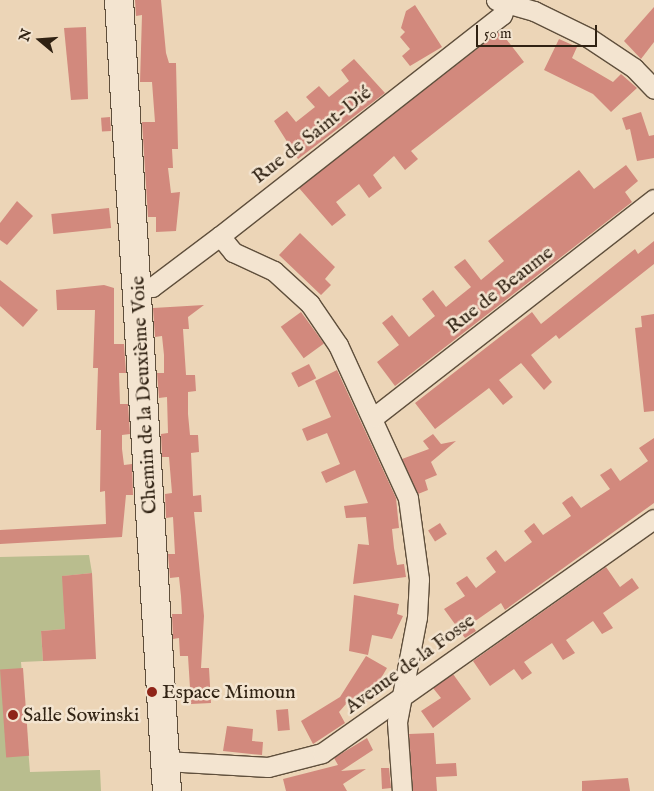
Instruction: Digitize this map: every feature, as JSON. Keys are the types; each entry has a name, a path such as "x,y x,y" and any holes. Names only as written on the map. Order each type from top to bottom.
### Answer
{"street":[{"name":"Chemin de la Deuxième Voie","path":"119,0 167,791"},
{"name":"Rue de Saint-Dié","path":"137,289 152,288 502,14 501,2"},
{"path":"501,2 536,5 617,55 654,89"},
{"name":"Rue de Beaume","path":"374,417 654,199"},
{"path":"220,236 233,252 274,270 310,304 338,345 374,417 408,498 416,543 417,617 397,722 402,791"},
{"name":"Avenue de la Fosse","path":"165,761 268,767 306,761 654,519"}],"green space":[{"path":"89,555 92,573 63,576 65,629 41,631 43,661 21,662 30,772 100,770 101,791 0,791 0,557"}],"building":[{"path":"135,0 161,0 166,53 169,63 176,63 178,149 172,149 173,168 168,168 171,193 180,192 176,231 156,232 156,217 148,217 142,122 155,122 152,82 140,82 142,15 136,16"},
{"path":"415,5 442,47 410,66 402,56 410,49 400,37 405,32 401,28 406,11"},
{"path":"654,7 654,42 641,59 624,41"},
{"path":"86,27 88,99 71,100 64,28"},
{"path":"500,31 524,62 411,151 418,159 405,170 394,156 373,175 382,188 369,198 359,184 336,202 346,215 332,226 299,188"},
{"path":"559,39 577,47 572,58 613,82 621,74 637,88 611,112 593,94 544,70"},
{"path":"354,59 385,93 298,159 274,121 287,111 296,122 315,107 306,97 319,86 329,97 349,81 341,70"},
{"path":"641,112 649,136 654,135 654,158 637,161 630,129 626,130 622,118"},
{"path":"110,117 111,131 102,132 101,118"},
{"path":"626,165 638,181 625,192 632,202 395,386 377,362 399,345 382,323 392,315 409,337 435,316 422,299 433,290 446,307 471,287 454,267 465,259 481,280 504,261 488,241 579,170 594,189"},
{"path":"17,201 33,216 7,245 0,240 0,223"},
{"path":"109,208 111,228 53,234 51,214"},
{"path":"300,233 335,267 325,279 331,285 321,295 279,255"},
{"path":"654,241 654,264 559,339 556,335 531,355 552,382 544,390 521,363 499,380 513,397 503,405 489,388 435,429 415,403 532,312 541,324 635,249 638,254"},
{"path":"0,280 38,310 23,327 0,306"},
{"path":"104,285 114,288 114,344 124,344 126,373 119,373 120,404 128,404 130,434 122,435 122,449 124,465 132,464 133,495 126,495 122,537 0,544 0,530 106,524 105,491 100,492 101,430 96,430 98,368 93,368 95,310 57,310 56,290"},
{"path":"204,305 188,317 189,329 183,329 186,375 195,375 196,391 188,392 188,414 190,435 198,435 199,452 191,453 193,496 201,495 202,512 194,512 204,616 201,668 209,668 211,703 191,704 188,656 180,656 179,638 173,639 172,614 182,614 181,596 179,577 170,578 168,554 175,554 173,517 166,518 165,494 172,493 169,457 162,457 161,434 168,433 167,397 159,398 157,373 164,373 164,355 162,336 155,337 153,308"},
{"path":"301,312 324,344 304,358 281,327"},
{"path":"654,314 654,411 644,412 635,328 642,327 641,316"},
{"path":"309,364 316,378 298,387 291,373"},
{"path":"337,370 396,498 399,528 392,529 394,548 397,565 404,564 406,577 353,584 358,544 369,545 366,517 346,518 344,506 368,503 355,470 326,483 321,472 340,464 327,433 307,441 302,429 331,417 315,381"},
{"path":"433,434 441,444 456,441 431,462 437,475 425,480 428,490 418,494 402,459 429,449 423,441"},
{"path":"654,438 654,503 505,610 501,603 471,624 476,631 465,638 444,609 465,596 456,583 467,576 476,588 496,572 486,558 496,550 505,562 532,542 524,531 534,523 543,535 571,516 562,503 567,499 572,496 581,508 610,489 600,475 611,468 620,481 648,461 639,448"},
{"path":"440,523 447,534 435,541 428,530"},
{"path":"606,567 620,587 632,578 639,588 603,613 613,628 602,634 593,621 566,640 575,653 563,660 552,643 524,662 532,673 522,680 514,669 490,686 473,661"},
{"path":"92,573 96,659 43,661 41,631 65,629 62,576"},
{"path":"354,595 399,604 397,614 403,616 392,639 372,635 368,655 349,651"},
{"path":"366,656 387,668 367,702 357,696 346,704 339,712 345,723 313,744 301,721 340,697"},
{"name":"Salle Sowinski","path":"23,668 29,756 6,757 0,670"},
{"path":"453,674 471,699 433,728 421,711 441,698 433,688"},
{"path":"288,709 290,730 278,731 276,710"},
{"path":"227,726 253,729 252,741 263,742 262,755 223,751"},
{"path":"434,733 436,764 456,763 457,776 436,777 437,791 413,791 409,734"},
{"path":"367,738 373,750 341,771 366,769 343,784 347,791 286,791 283,779 338,765 334,758"},
{"path":"381,768 389,768 391,788 382,789"},
{"path":"628,778 630,791 582,791 582,781"}],"place":[{"name":"Espace Mimoun","path":"152,692"},
{"name":"Salle Sowinski","path":"13,715"}]}
